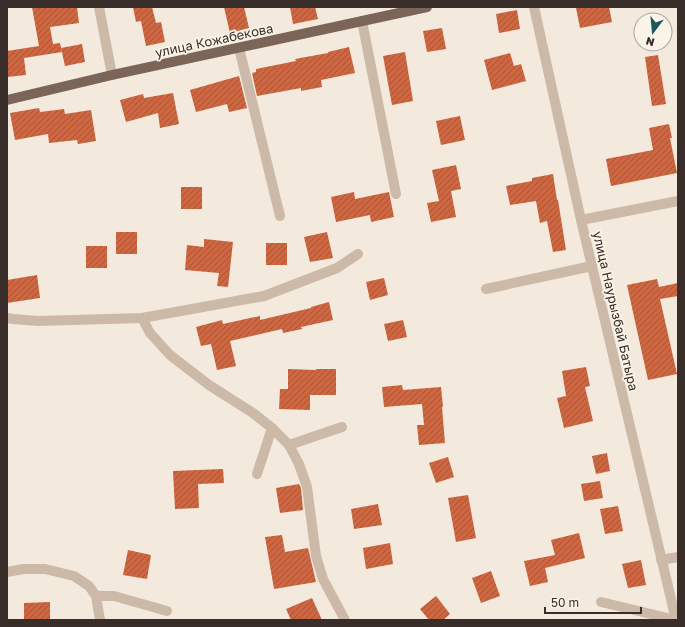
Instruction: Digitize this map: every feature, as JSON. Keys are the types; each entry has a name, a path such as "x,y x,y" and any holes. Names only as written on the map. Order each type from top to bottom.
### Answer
{"main road":[{"name":"улица Кожабекова","path":"7,100 112,75 427,7"}],"street":[{"path":"99,7 112,75"},
{"name":"улица Наурызбай Батыра","path":"534,7 581,220 675,620"},
{"path":"362,21 396,194"},
{"path":"239,48 280,216"},
{"path":"581,220 678,201"},
{"path":"7,318 38,321 142,318 264,296 337,268 358,254"},
{"path":"486,289 592,266"},
{"path":"142,318 150,333 170,355 208,385 253,413 272,428 289,445 299,464 307,487 316,556 322,579 345,620"},
{"path":"289,445 342,427"},
{"path":"257,474 272,428"},
{"path":"661,560 678,557"},
{"path":"7,572 23,569 45,569 74,576 89,586 96,596 100,620"},
{"path":"96,596 114,596 167,611"},
{"path":"600,602 675,620"}],"building":[{"path":"32,7 77,7 79,23 50,27 53,44 60,43 62,52 24,58 26,75 7,77 7,51 39,46"},
{"path":"133,7 152,7 156,23 161,22 165,42 146,46 141,21 136,22"},
{"path":"224,7 244,7 249,28 230,33"},
{"path":"290,7 315,7 318,19 293,24"},
{"path":"609,7 612,22 580,28 576,8"},
{"path":"517,10 520,29 499,33 496,14"},
{"path":"442,28 446,49 427,52 423,31"},
{"path":"82,44 85,62 65,66 61,48"},
{"path":"349,47 355,73 321,80 322,87 301,91 301,88 257,96 252,73 256,72 256,69 296,61 295,59 328,53"},
{"path":"405,52 413,101 392,105 383,56"},
{"path":"510,53 514,66 521,64 526,81 492,90 484,60"},
{"path":"658,55 666,104 652,106 645,57"},
{"path":"239,76 247,108 229,112 227,104 196,112 190,90"},
{"path":"173,93 179,124 160,128 158,113 126,122 120,100 143,94 144,98"},
{"path":"39,108 40,112 64,109 65,114 91,110 96,141 78,144 77,140 49,143 48,134 15,140 10,113"},
{"path":"460,116 465,140 441,145 436,121"},
{"path":"669,124 672,138 670,138 677,173 611,186 606,159 653,150 649,128"},
{"path":"456,165 461,189 451,191 456,217 431,222 427,203 439,201 432,170"},
{"path":"553,174 566,250 553,252 547,221 540,223 536,201 510,205 506,186 532,181 532,178"},
{"path":"181,187 202,187 202,209 181,209"},
{"path":"354,192 355,199 389,192 394,217 371,222 370,215 336,222 331,197"},
{"path":"116,232 137,232 137,254 116,254"},
{"path":"327,232 333,258 310,262 304,237"},
{"path":"204,239 233,242 228,287 217,286 219,273 185,270 187,245 204,247"},
{"path":"266,243 287,243 287,265 266,265"},
{"path":"86,246 107,246 107,268 86,268"},
{"path":"37,275 40,298 7,303 7,280"},
{"path":"384,278 388,295 370,300 366,282"},
{"path":"657,279 659,287 678,283 678,296 660,299 677,374 648,380 627,285"},
{"path":"329,302 333,320 301,327 302,329 283,333 282,329 230,341 236,366 217,370 211,344 201,346 196,327 222,320 223,324 260,316 260,320 311,308"},
{"path":"403,320 407,337 388,341 384,324"},
{"path":"586,367 590,386 585,387 593,421 564,428 557,398 566,396 562,371"},
{"path":"288,369 336,369 336,395 310,395 310,410 279,409 280,389 288,389"},
{"path":"402,385 403,390 441,387 445,443 419,445 417,425 424,425 422,404 384,407 382,387"},
{"path":"607,453 610,471 596,474 592,456"},
{"path":"448,457 454,477 436,483 429,463"},
{"path":"223,469 224,483 198,484 199,508 175,509 173,471"},
{"path":"600,481 603,498 584,501 581,484"},
{"path":"299,484 301,488 303,510 280,513 276,488"},
{"path":"468,495 476,538 456,542 448,498"},
{"path":"378,504 382,525 354,529 351,509"},
{"path":"618,506 623,531 605,534 600,509"},
{"path":"579,533 585,558 545,568 548,582 530,586 524,561 555,555 551,540"},
{"path":"282,535 285,552 308,548 316,582 274,589 265,537"},
{"path":"390,543 393,564 366,569 363,548"},
{"path":"128,550 151,555 147,579 123,575"},
{"path":"641,560 646,585 628,588 622,564"},
{"path":"491,571 500,596 481,603 472,578"},
{"path":"436,596 450,614 443,620 429,620 420,609"},
{"path":"312,598 322,620 291,620 286,609"},
{"path":"50,602 50,620 24,620 24,603"}]}
